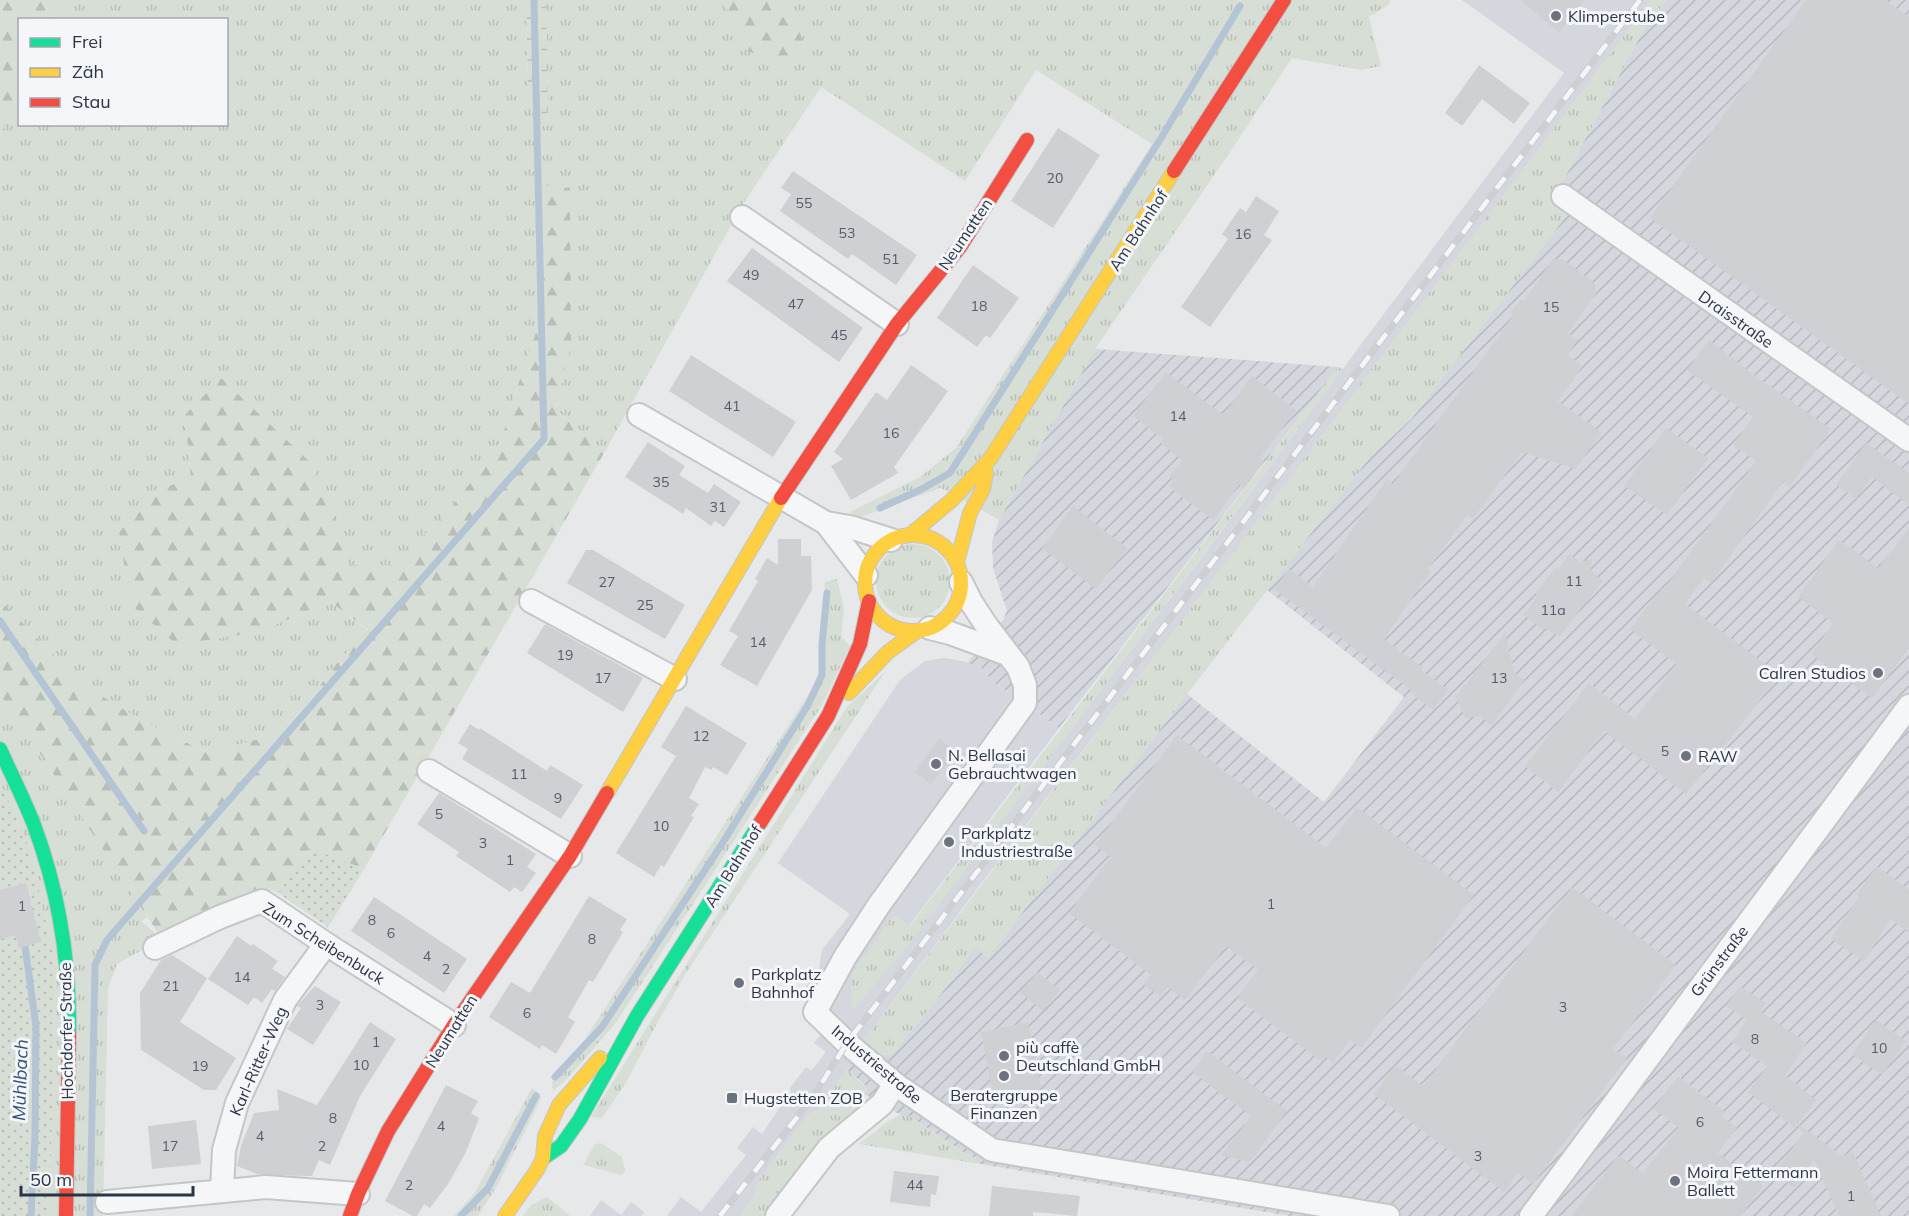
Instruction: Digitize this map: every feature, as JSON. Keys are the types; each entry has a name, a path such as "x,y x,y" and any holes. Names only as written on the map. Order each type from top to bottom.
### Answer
{"main road":[{"name":"Am Bahnhof","path":"543,1158 561,1146 580,1119 638,1016 828,716 860,644 869,601 865,583 866,575 877,551 951,502 990,459 1284,0"},
{"name":"Neumatten","path":"350,1216 388,1131 454,1025 570,856 781,498 897,324 960,248 1027,140"},
{"name":"Am Bahnhof","path":"828,716 880,657 897,643 941,622 954,608 960,593 959,572 970,513 982,489 990,459"},
{"path":"901,537 926,536 942,544 952,554 959,572"},
{"path":"869,601 878,616 890,625 903,630 924,629"},
{"name":"Hochdorfer Straße","path":"0,749 34,825 54,890 64,945 68,975 69,1030 66,1216"},
{"name":"Am Bahnhof","path":"505,1216 543,1158 545,1136 559,1105 638,1016"}],"street":[{"name":"Draisstraße","path":"1563,196 1909,440"},
{"path":"742,217 897,324"},
{"path":"639,415 826,523 901,537"},
{"path":"826,523 866,575"},
{"name":"Industriestraße","path":"959,572 971,602 1017,667 1025,685 1025,703 879,905 845,957 815,1012 895,1084 992,1150 1388,1216"},
{"path":"531,601 675,679"},
{"path":"924,629 950,633 1007,654"},
{"name":"Grünstraße","path":"1531,1216 1909,706"},
{"path":"429,771 570,856"},
{"name":"Zum Scheibenbuck","path":"155,948 220,917 262,901 326,945 454,1025"},
{"name":"Karl-Ritter-Weg","path":"222,1190 224,1150 237,1103 285,1000 326,945"},
{"path":"777,1216 829,1148 882,1104 895,1084"},
{"path":"107,1202 266,1187 358,1194"}],"shaded area":[{"path":"1462,0 1651,0 977,889 864,1040 847,1070 818,1110 808,1115 758,1181 753,1198 740,1216 667,1216 681,1197 701,1212 746,1155 737,1148 753,1127 762,1134 791,1091 790,1088 806,1067 811,1071 826,1052 814,1043 829,1025 815,1012 806,986 819,969 822,950 850,914 778,863 900,680 925,661 944,658 962,661 983,668 994,683 1059,728 909,926 893,916 853,973 894,961 901,954 1564,73"},
{"path":"1666,0 1909,0 1909,1216 1290,1216 975,1163 976,1158 966,1154 911,1117 901,1115 866,1095 867,1088 864,1084 847,1070 864,1040 880,1055 892,1054 936,1001 975,947 988,958 1187,694 1324,802 1404,697 1267,590 1370,457 1412,418 1566,216 1559,188 1643,31"},
{"path":"1095,349 1338,367 1059,728 994,683 983,669 967,663 1003,620 1007,611 993,568 992,542 999,520"},
{"path":"601,1200 621,1215 631,1202 644,1212 642,1216 590,1216"}],"green space":[{"path":"0,0 61,0 52,18 18,18 18,96 0,138"},
{"path":"61,0 526,0 528,87 548,125 546,0 723,0 748,52 811,64 788,0 1391,0 1387,6 1369,17 1381,66 1362,70 1292,58 1095,349 999,520 940,488 858,518 850,512 920,477 956,448 1152,144 1036,70 965,181 821,87 743,204 604,453 555,409 571,345 541,185 546,304 499,447 443,517 386,570 349,564 312,464 185,415 191,480 163,487 119,533 130,604 257,632 331,602 368,631 329,672 303,712 266,737 209,753 144,722 81,683 0,600 0,138 18,96 18,126 228,126 228,18 52,18"},
{"path":"526,0 546,0 548,127 528,87"},
{"path":"723,0 788,0 811,64 748,52"},
{"path":"1651,0 1666,0 1643,31 1559,188 1566,216 1412,418 1370,457 1187,694 988,958 975,947 936,1001 892,1054 880,1055 864,1040"},
{"path":"541,185 570,188 571,345 555,409 604,453 364,869 310,848 278,893 272,890 162,939 0,693 0,600 81,683 144,722 208,753 266,737 303,712 329,672 368,630 331,602 257,632 177,645 130,604 119,532 163,487 191,480 185,415 221,378 312,464 334,516 349,564 386,570 443,517 499,447 546,304"},
{"path":"1338,367 1343,369 901,955 852,1012 853,973 893,915 910,926"},
{"path":"913,544 934,550 944,560 950,581 944,602 934,612 913,618 892,612 882,602 876,581 882,560 892,550"},
{"path":"837,579 844,608 841,637 850,646 822,705 615,1024 567,1079 553,1091 552,1082 556,1078 554,1076 580,1047 819,678 825,582"},
{"path":"885,672 688,970 627,1081 602,1118 591,1117 847,707"},
{"path":"0,693 148,917 141,921 162,939 117,964 108,988 103,1216 49,1216 56,967 0,782"},
{"path":"0,782 29,848 56,967 49,1216 0,1216"},
{"path":"310,848 364,869 328,927 278,893"},
{"path":"847,1070 867,1088 862,1103 843,1122 766,1216 740,1216 753,1198 758,1181 808,1115 818,1110"},
{"path":"532,1088 540,1094 541,1099 497,1186 478,1216 454,1216 474,1194"},
{"path":"901,1115 911,1117 966,1154 976,1158 975,1163 859,1144 890,1120"},
{"path":"601,1143 622,1157 625,1171 622,1175 583,1165 595,1144"},
{"path":"547,1197 570,1216 523,1216 531,1205"}],"building":[{"name":"Klimperstube","path":"1520,0 1584,0 1559,32"},
{"path":"1806,0 1885,0 1909,17 1909,404 1650,218"},
{"path":"1479,65 1530,103 1514,124 1482,99 1462,126 1445,113"},
{"path":"1058,128 1100,155 1053,228 1011,201"},
{"path":"793,171 917,255 896,285 852,254 848,259 780,211 791,194 781,188"},
{"path":"1256,196 1279,211 1264,235 1272,240 1210,327 1181,307 1228,239 1222,234 1240,208 1246,212"},
{"path":"752,248 863,328 839,362 727,281"},
{"path":"1562,259 1595,283 1596,294 1568,333 1578,340 1567,355 1583,366 1558,401 1602,433 1575,469 1522,452 1473,519 1467,515 1428,569 1431,571 1384,639 1448,690 1433,710 1413,695 1415,693 1274,589 1289,569 1313,587 1387,479 1393,484 1513,316 1511,313 1520,300 1525,300 1552,260"},
{"path":"973,265 1019,298 990,338 986,335 977,347 937,318"},
{"path":"1709,340 1831,429 1790,486 1784,481 1711,583 1704,578 1685,604 1780,675 1686,794 1604,731 1558,792 1525,766 1589,683 1635,719 1676,664 1630,629 1662,588 1664,589 1756,461 1733,445 1753,417 1687,370"},
{"path":"691,355 796,422 773,457 669,391"},
{"path":"911,365 948,391 894,467 898,473 851,500 831,466 843,459 834,452 876,392 887,400"},
{"path":"1166,372 1223,415 1252,376 1296,410 1260,458 1264,461 1244,489 1239,485 1213,520 1169,487 1174,481 1169,477 1182,460 1160,443 1163,439 1133,416"},
{"path":"1666,428 1708,458 1667,515 1624,486"},
{"path":"648,442 685,466 679,475 708,493 714,484 741,502 724,527 715,521 711,526 686,508 683,514 625,477"},
{"path":"1866,443 1909,473 1909,505 1872,477 1856,499 1836,485"},
{"path":"1073,506 1127,548 1096,589 1042,548"},
{"path":"1909,528 1909,648 1872,698 1811,654 1833,623 1798,597 1839,540 1878,568"},
{"path":"778,539 801,539 801,556 811,556 812,590 757,686 720,665 738,636 729,631 758,581 755,579 767,558 778,565"},
{"path":"586,550 593,550 685,605 665,639 567,583"},
{"path":"1569,554 1580,562 1592,559 1591,571 1603,580 1559,637 1547,629 1543,630 1524,615 1537,597 1536,593 1555,568 1559,569"},
{"path":"545,624 643,678 623,712 527,653"},
{"path":"1505,633 1515,673 1525,680 1492,725 1479,716 1465,718 1456,697"},
{"path":"686,706 747,743 727,775 713,767 711,770 705,767 689,798 699,804 691,816 694,817 664,867 661,865 654,877 616,853 676,756 661,747"},
{"path":"470,724 547,771 550,765 583,785 561,819 462,759 468,749 458,743"},
{"path":"1177,735 1326,848 1357,807 1474,895 1361,1048 1351,1040 1333,1062 1326,1057 1322,1062 1237,998 1258,970 1226,946 1185,1000 1167,987 1160,996 1144,985 1151,975 1069,913 1111,857 1095,845"},
{"path":"939,739 956,752 931,784 915,772"},
{"path":"439,793 536,854 527,867 536,873 522,892 514,887 510,892 456,856 459,852 417,824"},
{"path":"1877,866 1909,890 1909,933 1891,919 1864,961 1831,939 1859,896 1857,894"},
{"path":"26,883 41,942 19,948 16,935 0,940 0,890"},
{"path":"1572,887 1676,965 1613,1049 1627,1058 1533,1184 1518,1173 1504,1192 1374,1094 1395,1065 1423,1086"},
{"path":"589,896 627,919 620,930 623,932 593,982 589,980 568,1017 575,1022 556,1054 542,1045 540,1049 489,1017 511,982 530,993"},
{"path":"374,897 467,959 444,993 351,931"},
{"path":"237,936 278,961 272,969 285,977 262,1003 254,997 248,1005 208,979"},
{"path":"172,955 207,978 180,1022 236,1058 216,1090 204,1090 141,1050 140,993 161,960"},
{"path":"1037,972 1060,990 1043,1011 1020,993"},
{"path":"315,986 341,1002 313,1045 287,1029 301,1008 297,1006"},
{"path":"1740,986 1766,1003 1760,1011 1807,1043 1785,1075 1816,1100 1795,1128 1748,1092 1767,1066 1732,1042 1747,1020 1726,1006"},
{"path":"1876,1020 1906,1041 1882,1075 1852,1054"},
{"path":"370,1022 396,1039 360,1096 330,1165 319,1160 312,1176 257,1174 237,1166 241,1146 254,1113 279,1110 277,1089 317,1105"},
{"path":"1028,1022 1041,1089 994,1099 981,1032"},
{"path":"1207,1051 1287,1111 1250,1162 1221,1156 1251,1116 1192,1072"},
{"path":"1678,1076 1725,1112 1722,1116 1737,1128 1718,1153 1763,1186 1741,1216 1572,1216 1618,1155 1643,1173 1679,1128 1653,1109"},
{"path":"446,1085 478,1101 471,1113 479,1118 466,1152 448,1184 430,1208 424,1204 417,1216 413,1216 385,1201"},
{"path":"196,1120 201,1164 152,1169 148,1126"},
{"path":"1798,1124 1842,1156 1853,1152 1881,1216 1839,1216 1814,1160 1794,1188 1773,1173 1803,1134"},
{"path":"894,1171 939,1176 936,1195 931,1194 930,1207 890,1202"},
{"path":"992,1186 1080,1196 1077,1216 1033,1212 1033,1216 989,1216"}],"waterway":[{"path":"90,1216 95,965 107,940 544,439 534,0"},
{"path":"880,508 950,473 1158,143 1240,6"},
{"path":"555,1077 602,1027 720,847 808,705 822,675 822,644 827,593"},
{"path":"0,621 144,831"},
{"name":"Mühlbach","path":"25,946 36,1026 35,1137 31,1216"},
{"path":"461,1216 488,1188 536,1096"}],"railway":[{"path":"720,1216 813,1097 847,1043 1640,0"}],"traffic: fast":[{"path":"0,749 34,825 50,876 65,954 69,1034"},
{"path":"543,1158 561,1146 580,1119 637,1016 760,823"}],"traffic: slow":[{"path":"910,535 952,500 990,459 1174,171"},
{"path":"957,562 970,513 983,489 986,473"},
{"path":"607,793 781,498"},
{"path":"913,535 931,539 947,549 957,565 961,583 957,601 947,617 931,627 913,631 895,627 879,617 869,601 865,583 869,565 879,549 895,539 913,535"},
{"path":"849,693 888,652 917,631"},
{"path":"505,1216 543,1158 545,1136 559,1105 600,1058"}],"traffic: jam":[{"path":"1174,171 1284,0"},
{"path":"781,498 897,324 960,247 1027,140"},
{"path":"760,823 828,716 860,644 869,601"},
{"path":"350,1216 388,1131 454,1025 570,856 607,793"},
{"path":"66,1216 69,1034"}],"place":[{"name":"Klimperstube","path":"1556,16"},
{"name":"Calren Studios","path":"1878,673"},
{"name":"RAW","path":"1686,756"},
{"name":"N. Bellasai Gebrauchtwagen","path":"936,764"},
{"name":"Parkplatz Industriestraße","path":"949,842"},
{"name":"Parkplatz Bahnhof","path":"739,983"},
{"name":"più caffè Deutschland GmbH","path":"1004,1056"},
{"name":"Beratergruppe Finanzen","path":"1004,1076"},
{"name":"Hugstetten ZOB","path":"732,1098"},
{"name":"Moira Fettermann Ballett","path":"1675,1181"}]}
